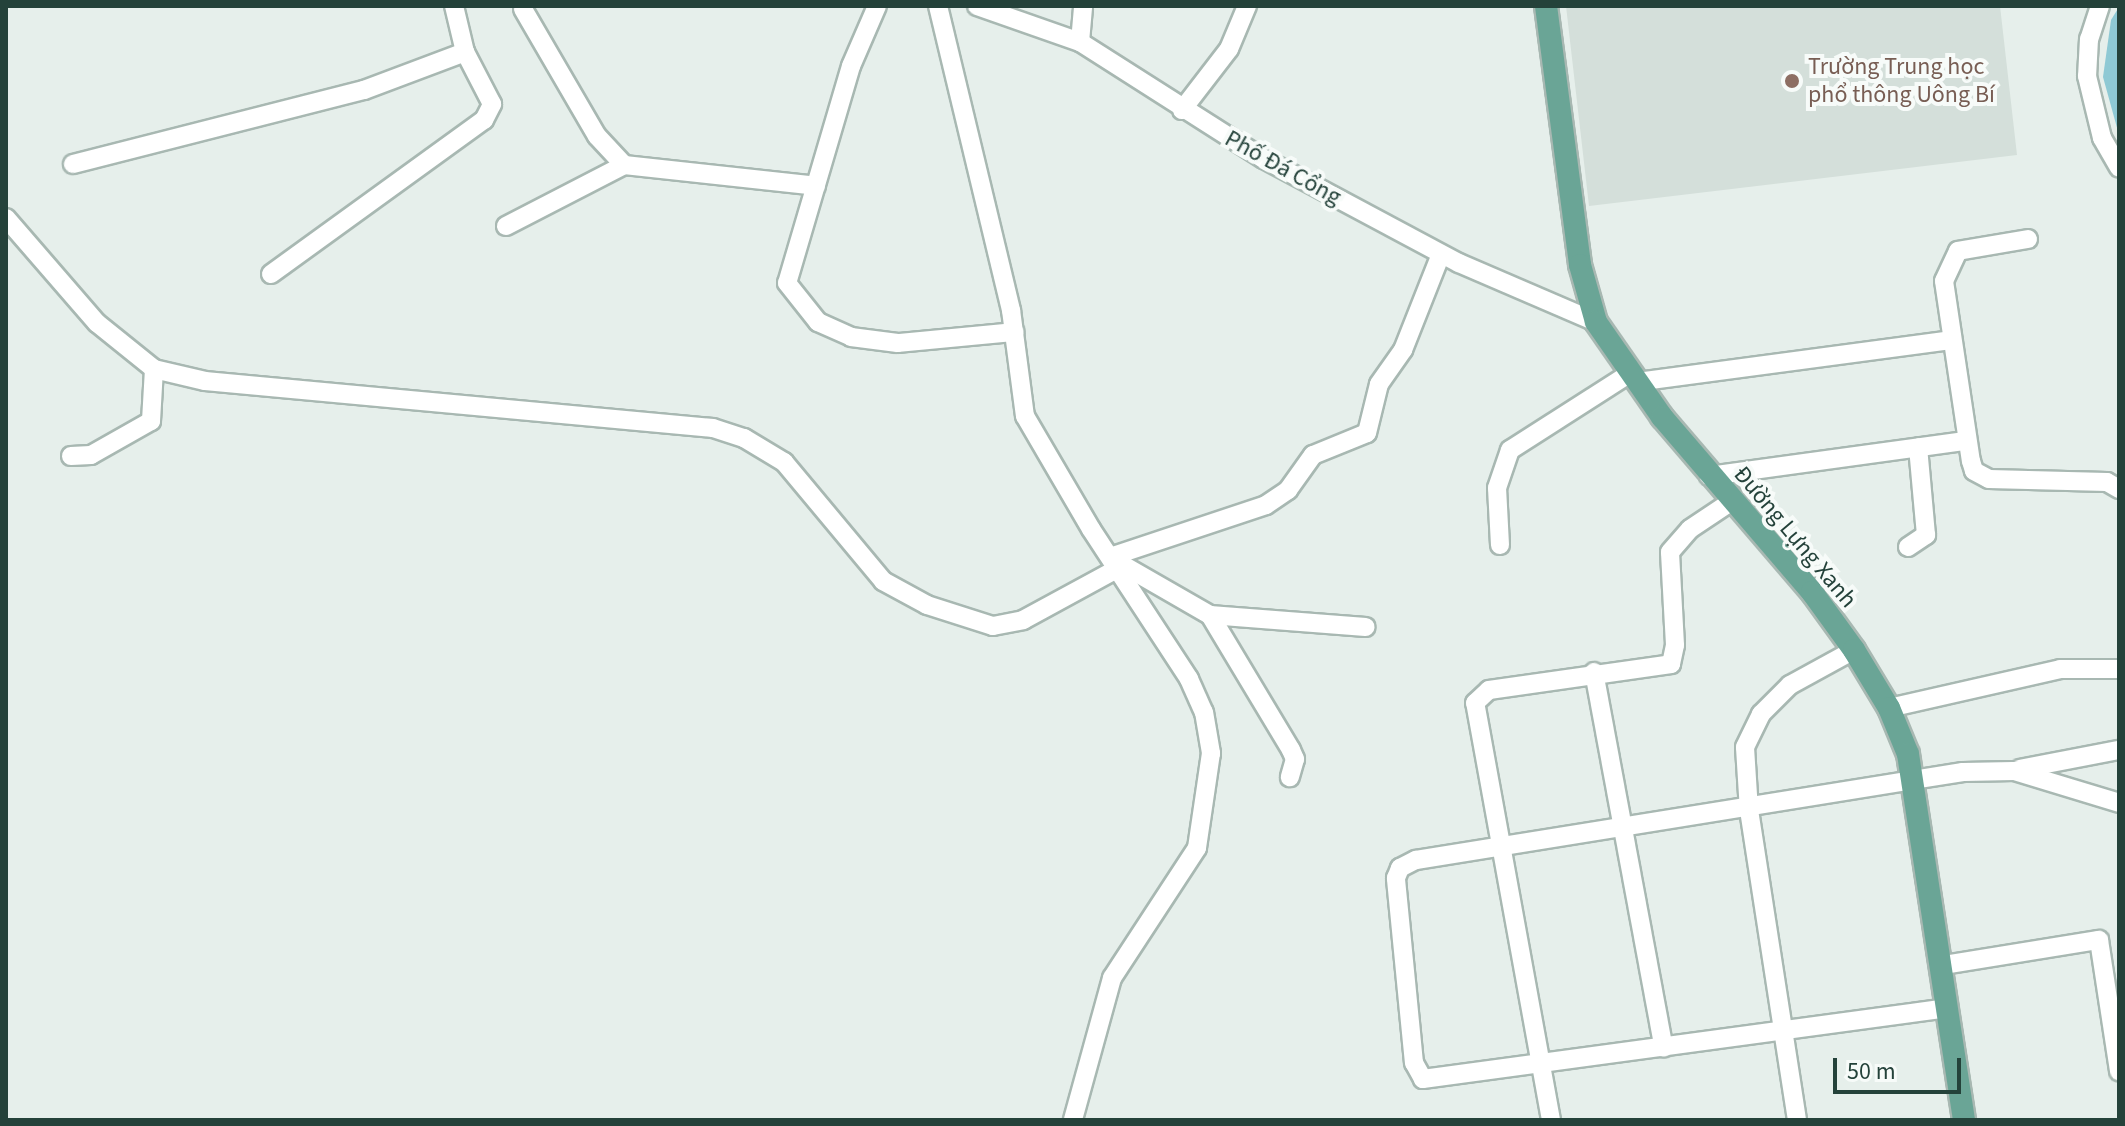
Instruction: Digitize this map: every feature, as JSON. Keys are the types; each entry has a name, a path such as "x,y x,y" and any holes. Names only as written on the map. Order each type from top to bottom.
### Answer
{"main road":[{"name":"Đường Lựng Xanh","path":"1546,6 1580,265 1596,322 1709,476 1812,592 1854,650 1889,708 1916,778 1964,1120"}],"street":[{"path":"271,274 484,120 492,104 490,96 465,52 454,6"},
{"path":"877,6 851,66 787,283 818,322 873,342 1014,332"},
{"path":"938,6 1014,332 1025,416 1199,699 1211,753 1197,848 1112,978 1073,1120"},
{"name":"Phố Đá Cổng","path":"977,6 1080,42 1182,110 1441,254 1596,322"},
{"path":"1080,42 1083,6"},
{"path":"1182,110 1229,49 1247,6"},
{"path":"2100,6 2089,39 2087,76 2102,138 2119,167"},
{"path":"523,9 597,136 624,165"},
{"path":"73,164 364,90 465,52"},
{"path":"506,226 624,165 816,186"},
{"path":"6,218 97,323 154,369 205,381 713,428 744,438 784,462 883,581 927,605 993,626 1023,620 1114,563 1266,505 1288,490 1313,455 1367,433 1379,384 1403,350 1441,254"},
{"path":"2028,239 1969,247 1952,257 1944,281 1966,441 1974,471 1982,477 2107,482 2119,489"},
{"path":"1500,545 1497,488 1510,450 1634,377 1951,340"},
{"path":"71,456 91,455 151,421 154,369"},
{"path":"1709,476 1966,441"},
{"path":"1908,547 1926,535 1918,447"},
{"path":"1551,1120 1504,848 1475,703 1489,690 1594,672 1671,664 1675,645 1670,552 1690,529 1732,501"},
{"path":"1114,563 1210,615 1366,627"},
{"path":"1210,615 1291,750 1295,759 1290,777"},
{"path":"1797,1120 1749,811 1745,747 1750,731 1790,685 1854,650"},
{"path":"1889,708 2060,669 2119,669"},
{"path":"1594,672 1664,1048"},
{"path":"1948,1008 1433,1081 1417,1073 1414,1063 1395,895 1400,868 1416,860 1872,791 1916,778 2014,771 2119,750"},
{"path":"2014,771 2119,803"},
{"path":"1944,965 2119,937"},
{"path":"2099,940 2119,1065"}],"shaded area":[{"name":"Trường Trung học phổ thông Uông Bí","path":"1566,6 2000,6 2017,155 1589,206"}],"water":[{"path":"2119,7 2119,135 2103,77 2111,20"}],"place":[{"name":"Trường Trung học phổ thông Uông Bí","path":"1792,81"}]}
